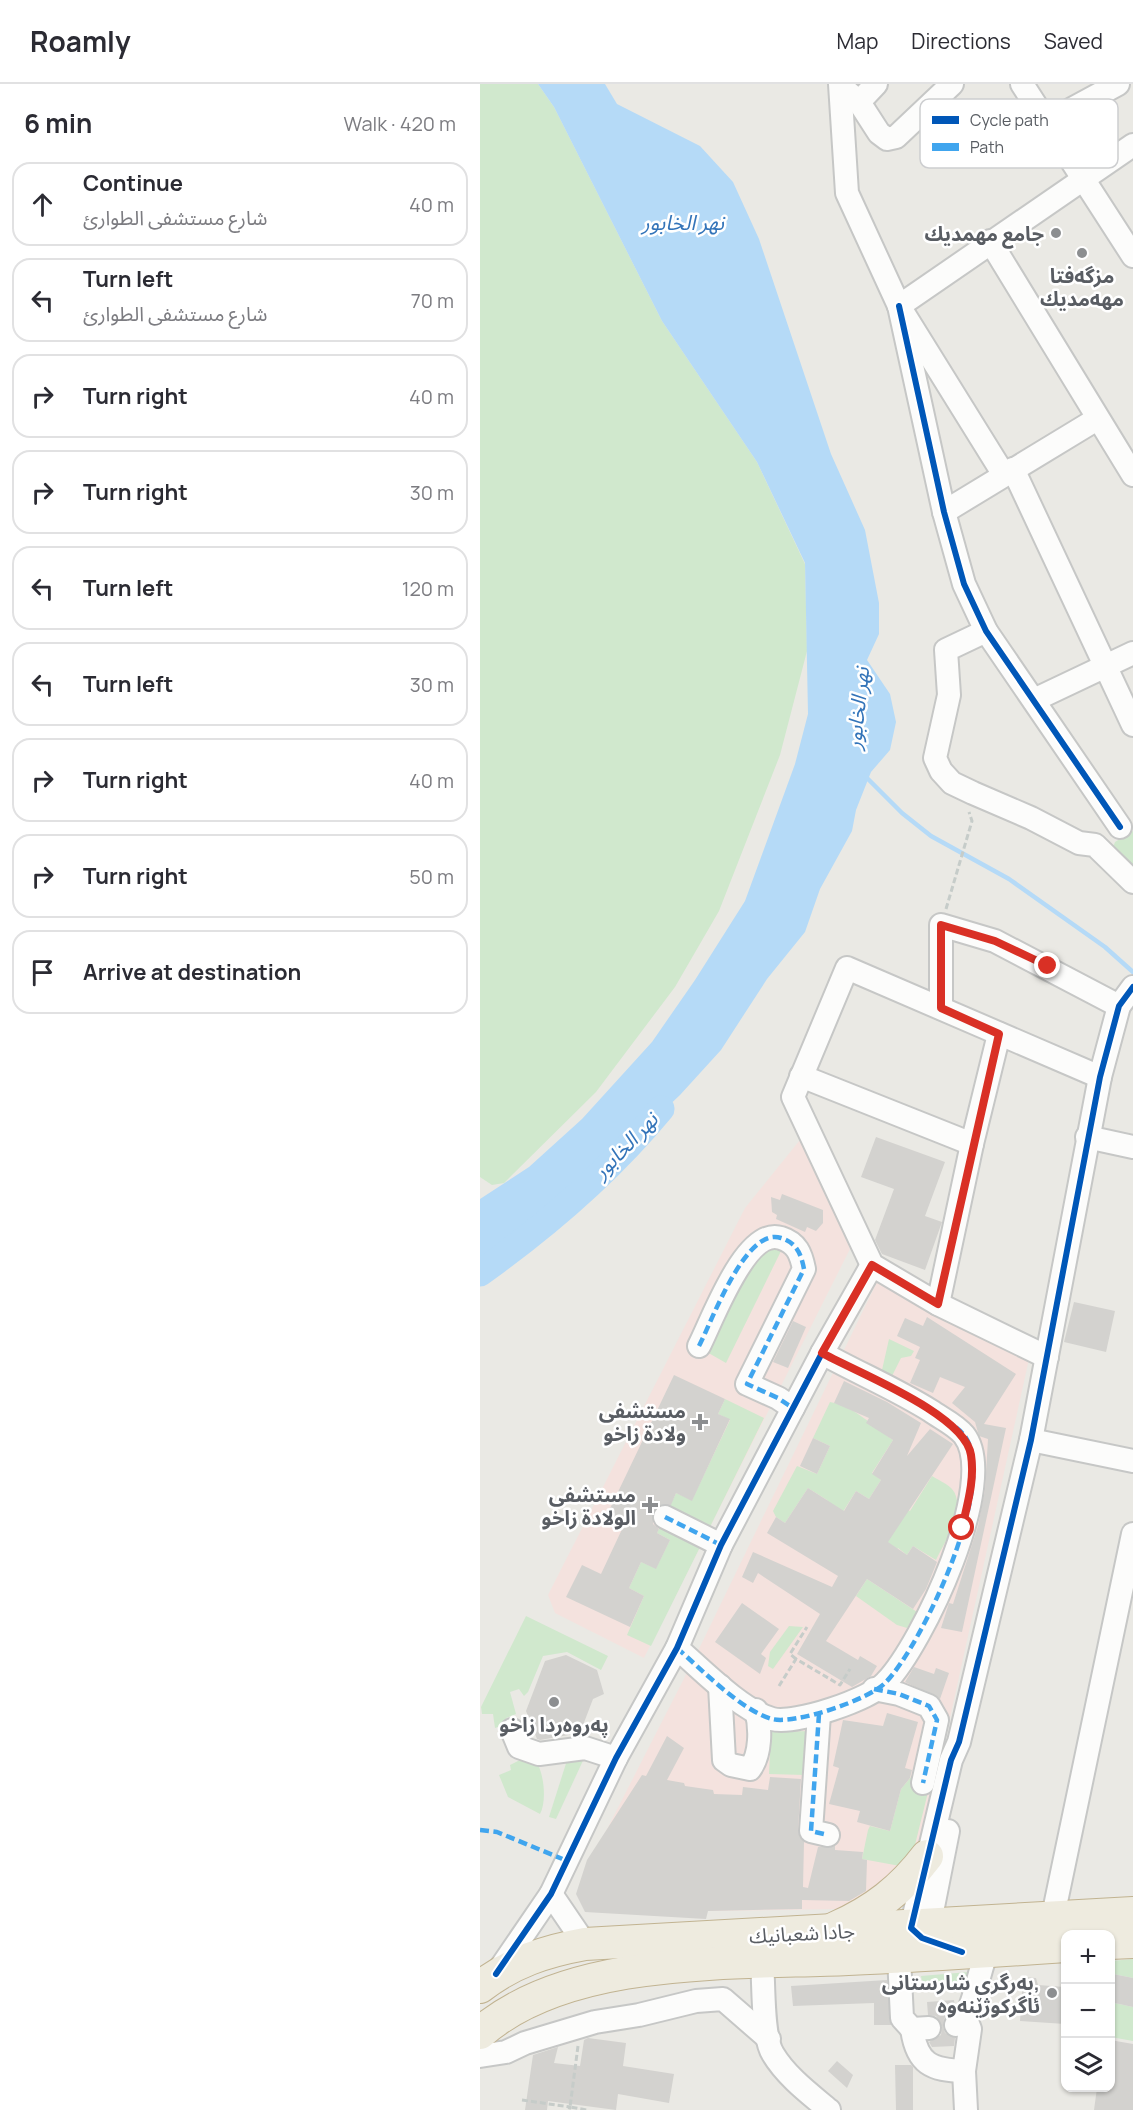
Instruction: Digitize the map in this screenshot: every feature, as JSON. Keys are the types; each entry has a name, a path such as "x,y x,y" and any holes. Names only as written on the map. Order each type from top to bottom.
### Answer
{"highway":[{"path":"826,1932 850,1922 902,1888 927,1856"},
{"name":"جادا شعبانيك","path":"480,2033 520,2006 597,1979 671,1966 762,1962 919,1930 972,1942 1053,1916 1133,1913"},
{"name":"جادا شعبانيك","path":"488,1981 524,1960 554,1950 585,1944 826,1932 919,1930 972,1942 1061,1946"},
{"path":"1115,1943 1133,1942"}],"street":[{"path":"859,102 876,84"},
{"path":"936,99 952,84"},
{"path":"1022,84 1032,99"},
{"path":"1090,99 1118,84"},
{"path":"841,86 859,102 879,133 886,139 896,137 920,114"},
{"path":"841,86 847,193 899,306 1009,472 1133,725"},
{"path":"1118,155 1133,145"},
{"path":"1078,168 1133,256"},
{"path":"899,306 990,241 1100,168"},
{"path":"990,241 1133,475"},
{"path":"899,306 944,512 964,584 986,631 1034,700 1127,823 1095,845"},
{"path":"944,512 1097,419"},
{"path":"986,631 946,650 950,695 935,758 941,771 952,783 1031,818 1079,843 1095,845 1133,882"},
{"path":"1034,700 1133,653"},
{"path":"941,1008 941,925 995,941 1119,1006"},
{"path":"1047,1357 938,1304 872,1265 793,1097 847,968 1100,1077"},
{"path":"919,1930 927,1856 951,1760 959,1742 1031,1440 1100,1077 1119,1006 1133,987"},
{"path":"938,1304 972,1144 999,1034"},
{"path":"801,1077 972,1144"},
{"path":"1088,1137 1133,1147"},
{"path":"699,1346 746,1252 760,1240 776,1236 789,1240 800,1251 804,1269 747,1384 778,1398 793,1408"},
{"path":"488,1981 551,1894 616,1758 678,1648 722,1545 822,1353 872,1265"},
{"path":"678,1648 720,1686 756,1710 771,1719 793,1721 819,1714 884,1684 898,1668 929,1615 952,1567 971,1490 971,1454 964,1436 945,1420 900,1392 822,1353"},
{"path":"1031,1440 1133,1461"},
{"path":"665,1517 722,1545"},
{"path":"1053,1916 1131,1547"},
{"path":"720,1686 721,1738 724,1760 731,1765 750,1769 754,1763 761,1726 756,1710"},
{"path":"874,1689 899,1694 929,1706 937,1720 923,1783"},
{"path":"819,1714 812,1831 828,1835"},
{"path":"512,1730 519,1747 539,1754 585,1748 616,1758"},
{"path":"959,1742 962,1762 919,1930 902,2018 920,2028 916,2049 927,2063 944,2070 964,2071"},
{"path":"551,1894 585,1944"},
{"path":"966,2110 964,2071 970,2033 961,2022 979,1971 972,1942"},
{"path":"762,1962 771,2053 784,2069 829,2110"},
{"path":"480,2056 506,2052 525,2043 581,2026 696,2001 723,1999 769,2039"}],"path":[{"path":"950,896 972,821"},
{"path":"807,1627 790,1654 840,1685 850,1669"},
{"path":"779,1686 796,1659"},
{"path":"569,2109 581,2026"},
{"path":"522,2100 587,2110"}],"shaded area":[{"name":"مستشفى ولادة زاخو","path":"804,1135 850,1249 644,1658 555,1613 548,1595 745,1208"},
{"path":"877,1282 1029,1359 922,1845 904,1880 841,1909 708,1911 683,1899 603,1837 696,1655"}],"green space":[{"path":"480,84 538,84 554,107 662,321 757,462 805,564 807,651 780,755 719,911 675,987 596,1092 504,1183 492,1185 480,1177"},
{"path":"1133,831 1133,870 1112,850 1115,842"},
{"path":"757,1249 782,1249 726,1363 705,1351"},
{"path":"889,1339 914,1351 911,1356 901,1358 892,1376 882,1370"},
{"path":"725,1399 764,1418 651,1646 627,1635 644,1596 629,1588 641,1562 656,1568 670,1540 657,1533 676,1493 692,1500 730,1420 718,1414"},
{"path":"830,1402 855,1412 893,1440 872,1473 881,1480 869,1499 856,1491 839,1518 827,1500 808,1488 785,1523 776,1517 773,1511 797,1466 817,1474 830,1446 813,1438"},
{"path":"932,1476 950,1487 956,1497 956,1515 949,1535 936,1560 913,1546 907,1555 898,1548 891,1559 881,1552 898,1504 910,1511"},
{"path":"867,1579 917,1612 907,1628 897,1625 856,1596"},
{"path":"526,1616 608,1656 601,1670 567,1652 543,1656 528,1692 524,1696 519,1689 510,1692 516,1714 506,1718 507,1724 495,1728 493,1714 482,1714 481,1707"},
{"path":"789,1626 803,1627 773,1669 768,1666 770,1652"},
{"path":"810,1731 805,1775 769,1774 771,1732"},
{"path":"587,1752 556,1819 549,1817 569,1754"},
{"path":"520,1760 536,1761 539,1766 544,1795 540,1814 508,1797 499,1775 511,1770 510,1765"},
{"path":"916,1771 930,1784 912,1857 900,1866 862,1859 870,1826 890,1831 901,1789"},
{"path":"1133,1959 1133,1978 1115,1974 1115,1961"},
{"path":"969,1972 970,1983 923,1986 921,1976"},
{"path":"1115,2003 1133,2007 1133,2041 1115,2038"}],"water":[{"name":"نهر الخابور","path":"538,84 605,84 617,104 700,146 733,182 759,239 831,454 865,530 879,603 879,634 867,660 890,694 896,722 890,750 871,772 856,810 852,831 820,889 805,932 767,979 721,1050 680,1095 603,1168 480,1266 480,1199 529,1167 582,1119 652,1042 745,901 795,764 808,714 805,563 757,462 662,321 554,107"}],"building":[{"path":"876,1137 945,1162 925,1216 942,1222 925,1270 882,1254 875,1240 894,1189 861,1177"},
{"path":"782,1194 823,1210 823,1223 816,1231 807,1227 805,1232 776,1219 777,1215 772,1212 771,1197 780,1200"},
{"path":"1074,1302 1115,1311 1106,1352 1064,1342"},
{"path":"927,1317 1016,1374 984,1424 1006,1428 962,1632 941,1628 949,1603 953,1604 978,1526 985,1490 988,1439 979,1436 975,1422 952,1403 965,1387 940,1377 933,1393 910,1383 920,1360 915,1358 920,1347 897,1336 905,1318 923,1326"},
{"path":"793,1321 806,1327 788,1368 773,1362"},
{"path":"674,1375 725,1399 718,1414 730,1419 692,1501 676,1493 671,1505 658,1505 653,1512 653,1524 659,1529 657,1533 670,1540 656,1569 641,1562 629,1588 644,1596 630,1627 566,1597 582,1565 601,1574 624,1525 606,1517"},
{"path":"844,1381 887,1402 921,1423 907,1456 930,1429 953,1444 888,1542 907,1555 913,1546 937,1562 926,1589 913,1609 867,1579 826,1641 858,1660 860,1656 877,1666 871,1676 852,1687 797,1654 820,1614 758,1573 753,1583 742,1577 753,1552 832,1587 838,1576 767,1533 776,1517 785,1523 808,1488 844,1511 856,1491 869,1499 881,1480 872,1474 893,1440 866,1423 869,1418 834,1403"},
{"path":"813,1438 830,1446 817,1474 800,1466"},
{"path":"742,1603 779,1629 761,1654 766,1658 760,1674 715,1642"},
{"path":"566,1655 597,1670 604,1694 593,1699 580,1733 540,1740 537,1739 526,1711 545,1661"},
{"path":"914,1667 934,1674 936,1668 949,1673 940,1699 905,1682"},
{"path":"887,1713 918,1722 905,1768 912,1770 910,1778 901,1789 890,1831 857,1822 860,1811 829,1804 839,1768 833,1766 843,1720 883,1726"},
{"path":"667,1736 684,1748 667,1780 684,1783 685,1786 713,1790 714,1794 742,1795 743,1787 768,1790 770,1777 801,1779 798,1830 804,1842 803,1887 808,1888 818,1847 835,1846 835,1850 863,1852 862,1859 867,1860 866,1891 849,1901 802,1900 802,1909 708,1911 706,1919 585,1912 576,1894 587,1860 642,1775 646,1776"},
{"path":"1115,1974 1133,1978 1133,2007 1115,2003"},
{"path":"1023,1977 1036,1978 1038,1985 1061,1987 1061,2024 1020,2021"},
{"path":"887,1980 891,2025 874,2025 874,2003 793,2006 791,1986"},
{"path":"954,2000 955,2008 944,2019 943,2026 945,2033 955,2038 954,2046 932,2047 929,2042 941,2035 942,2027 936,2016 928,2015 927,2002"},
{"path":"588,2038 626,2043 623,2066 674,2074 669,2103 618,2094 616,2110 548,2101 547,2110 525,2110 533,2055 558,2047 554,2063 580,2066 584,2040"},
{"path":"1115,2041 1133,2044 1133,2110 1094,2110 1096,2092 1115,2092"},
{"path":"837,2061 853,2075 847,2088 828,2071"},
{"path":"895,2065 913,2067 913,2110 896,2110"}],"waterway":[{"path":"865,776 902,813 931,836 1009,879 1105,947 1133,972"},
{"name":"نهر الخابور","path":"480,1273 576,1197 620,1155 661,1109"}],"marked path":[{"path":"699,1346 732,1278 755,1246 768,1238 781,1238 791,1243 800,1254 804,1269 747,1384 778,1398 793,1408"},
{"path":"677,1648 735,1699 760,1715 783,1720 797,1718 849,1703 878,1689 901,1663 936,1600 965,1524 972,1488 972,1457 964,1435 953,1425 918,1403 822,1353"},
{"path":"665,1517 721,1545"},
{"path":"874,1689 899,1694 929,1706 937,1720 923,1783"},
{"path":"819,1714 811,1831 828,1835"},
{"path":"480,1830 497,1832 565,1860"}],"cycle path":[{"path":"899,306 944,512 964,584 986,631 1120,827"},
{"path":"962,1952 922,1938 911,1928 951,1760 959,1742 1031,1440 1100,1077 1119,1006 1133,987"},
{"path":"496,1974 551,1894 616,1758 677,1648 721,1545 822,1353 872,1265"}],"place":[{"name":"جامع مهمديك","path":"1056,233"},
{"name":"مزگەفتا مهەمدیك","path":"1082,253"},
{"name":"مستشفى ولادة زاخو","path":"700,1422"},
{"name":"مستشفى الولادة زاخو","path":"650,1505"},
{"name":"په‌روه‌ردا زاخو","path":"554,1702"},
{"name":"بەرگری شارستانی, ئاگرکوژێنەوە","path":"1052,1993"}],"route":[{"path":"962,1528 971,1490 972,1468 971,1454 964,1436 945,1420 900,1392 822,1353 872,1265 938,1304 972,1144 999,1034 941,1008 941,925 995,941 1048,966"}]}
